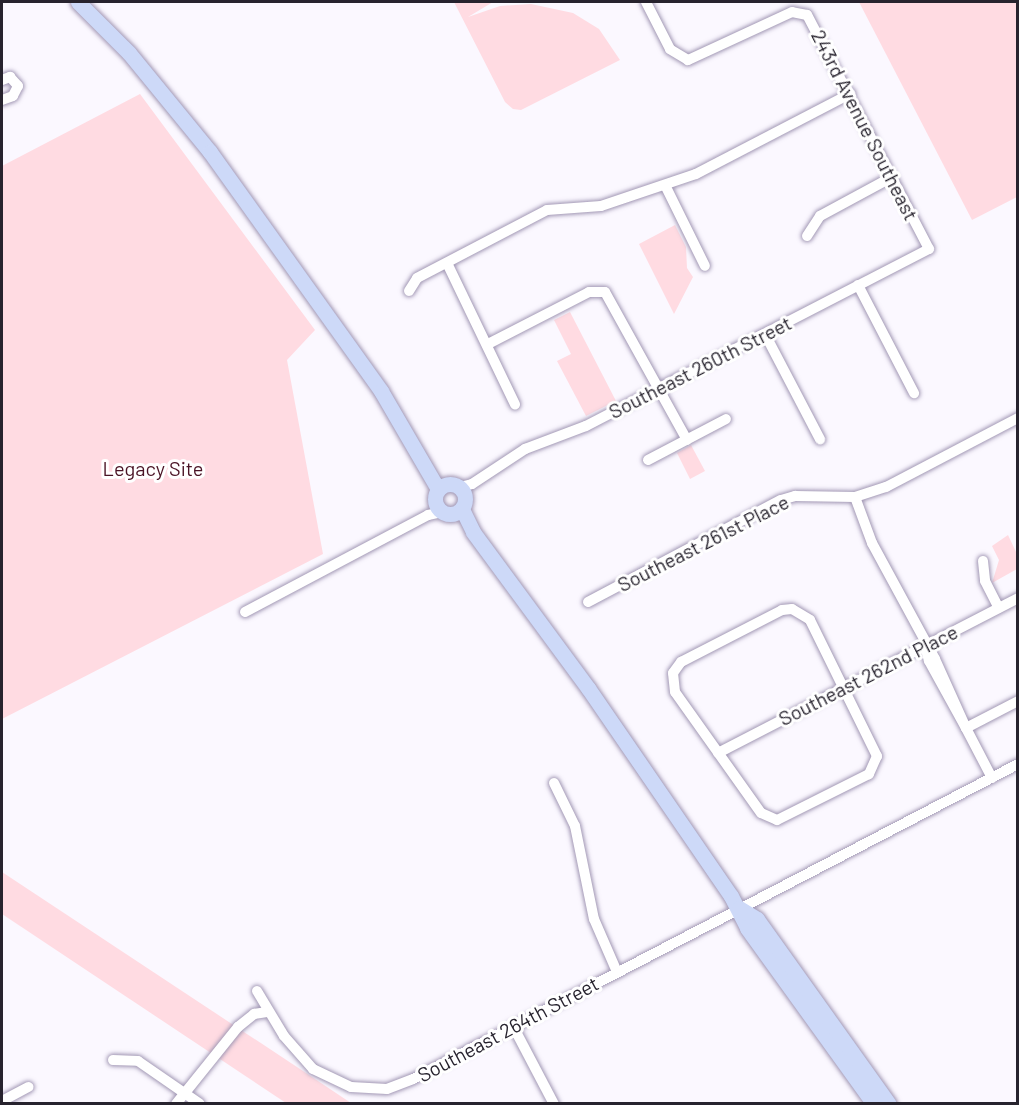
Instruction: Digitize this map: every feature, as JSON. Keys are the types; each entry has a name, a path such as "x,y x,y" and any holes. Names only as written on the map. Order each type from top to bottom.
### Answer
{"main road":[{"path":"78,2 129,53 210,152 323,307 473,532 588,688 739,908 747,928 874,1104"},
{"path":"739,908 757,919 890,1104"},
{"path":"849,1069 857,1070 882,1104"}],"street":[{"name":"243rd Avenue Southeast","path":"646,2 670,49 679,58 698,58 792,12 800,12 813,22 928,249"},
{"path":"2,80 10,77 18,86 13,96 3,97"},
{"path":"409,291 417,278 547,210 601,206 696,174 850,94"},
{"path":"807,236 820,216 892,177"},
{"path":"665,185 705,266"},
{"name":"Southeast 260th Street","path":"245,612 451,500 525,448 586,426 928,249"},
{"path":"447,263 515,404"},
{"path":"858,285 914,393"},
{"path":"488,344 589,292 602,291 611,297 687,440"},
{"path":"765,334 820,439"},
{"name":"Southeast 261st Place","path":"588,602 781,500 795,496 855,497 886,487 1017,418"},
{"path":"648,460 726,419"},
{"path":"855,497 872,543 925,646 929,662 992,778"},
{"path":"983,561 985,581 999,608"},
{"name":"Southeast 262nd Place","path":"718,753 1017,598"},
{"path":"782,610 796,610 810,620 845,687 874,746 875,766 869,774 777,820 761,813 718,753 675,692 673,673 681,662 782,610"},
{"path":"966,728 1017,701"},
{"name":"Southeast 264th Street","path":"256,991 267,1012 313,1069 330,1080 368,1089 401,1084 1017,764"},
{"path":"554,783 575,826 594,919 617,972"},
{"path":"176,1104 238,1027 254,1014 267,1012"},
{"path":"513,1026 554,1104"},
{"path":"113,1060 138,1061 200,1104"},
{"path":"2,1101 28,1087"}],"green space":[{"path":"454,2 493,2 468,17 500,6 531,4 573,13 599,29 620,60 521,110 513,109 505,102"},
{"path":"859,2 1017,2 1017,197 972,220"},
{"name":"Legacy Site","path":"140,94 315,330 287,360 323,554 2,719 2,166"},
{"path":"675,225 686,247 687,268 693,277 674,314 639,244"},
{"path":"570,312 616,401 586,416 557,361 571,354 554,320"},
{"path":"691,445 705,471 690,479 677,453"},
{"path":"1008,535 1017,554 1017,569 992,583 999,560 992,546"},
{"path":"2,872 351,1103 286,1103 2,914"}]}
